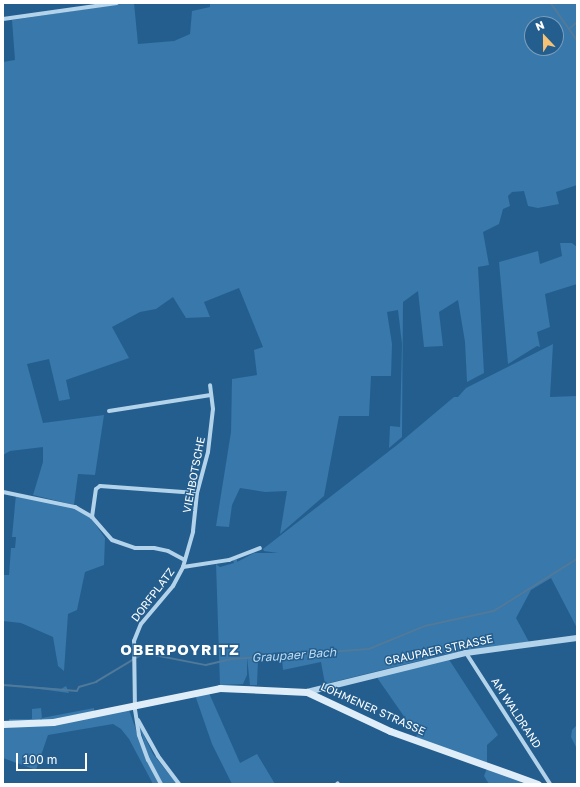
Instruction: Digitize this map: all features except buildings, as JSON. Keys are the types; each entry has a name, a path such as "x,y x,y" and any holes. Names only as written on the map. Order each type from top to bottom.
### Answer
{"main road":[{"name":"LOHMENER STRASSE","path":"3,724 53,722 135,704 220,688 307,692 390,731 538,784"}],"street":[{"path":"3,19 97,4 117,3"},
{"name":"VIEHBOTSCHE","path":"184,567 184,560 193,531 197,493 210,439 213,409 210,385"},
{"path":"109,411 211,395"},
{"path":"92,516 96,489 100,486 197,493"},
{"path":"3,492 75,506 92,516 112,540 135,548 154,548 168,551 184,560"},
{"path":"184,567 229,560 260,548"},
{"name":"DORFPLATZ","path":"161,784 142,746 136,718 134,641 141,624 173,586 184,567"},
{"name":"GRAUPAER STRASSE","path":"307,692 466,652 577,638"},
{"name":"AM WALDRAND","path":"466,652 550,784"},
{"path":"136,718 158,756 179,784"}],"shaded area":[{"path":"127,3 134,3 138,44 174,41 190,34 192,11 210,7 210,3 577,3 577,185 556,192 559,204 538,208 528,206 524,191 512,192 508,196 510,206 503,209 499,224 483,232 489,265 478,267 484,373 467,382 465,342 458,300 439,312 443,346 424,347 418,291 403,302 402,437 389,448 390,426 400,427 402,344 398,310 387,312 392,344 391,376 371,376 369,416 339,416 324,496 280,534 287,491 265,492 240,488 232,505 229,527 216,526 231,432 232,379 257,375 254,350 263,347 239,288 204,302 210,317 186,318 173,297 156,309 140,312 112,327 129,358 66,380 70,399 59,401 49,359 27,364 43,423 104,415 95,475 78,474 74,505 33,495 43,462 43,447 10,451 3,455 3,62 15,60 12,20"},
{"path":"560,243 572,243 577,247 577,284 545,294 550,327 537,332 540,347 537,346 508,364 499,262 538,251 540,264 562,256"},
{"path":"553,344 550,397 577,396 577,628 551,578 531,590 516,618 529,642 447,654 325,684 321,662 283,670 282,659 258,660 257,685 250,685 247,657 247,675 243,684 220,685 216,564 220,567 234,563 233,560 237,559 237,562 254,553 278,553 264,551 263,549 397,445 454,397 458,397 466,388"},
{"path":"16,494 74,508 91,518 105,538 104,565 85,572 77,610 68,614 64,671 58,666 53,637 21,623 3,621 3,575 9,575 11,548 15,548 16,537 12,537"},
{"path":"448,658 498,735 487,745 487,763 415,739 417,735 378,679 378,677"},
{"path":"3,684 61,689 66,686 69,693"},
{"path":"209,693 240,763 257,754 275,784 232,784 212,744 195,695"},
{"path":"41,708 42,718 38,721 9,722 9,719 32,719 32,709"},
{"path":"94,708 94,711 42,721 42,718"},
{"path":"129,710 147,761 159,784 153,784 129,739 121,729 113,724 48,735 36,770 3,758 3,726"},
{"path":"139,725 153,754 177,784 163,784 149,759"},
{"path":"577,725 577,749 571,737 572,730"},
{"path":"487,768 533,784 489,784 484,776"}],"waterway":[{"path":"551,3 577,40"},
{"path":"569,29 577,22"},
{"name":"Graupaer Bach","path":"3,685 77,691 79,687 96,682 144,653 206,665 233,659 369,649 425,626 494,611 577,559"}],"district":[{"name":"OBERPOYRITZ","path":"180,650"}]}
